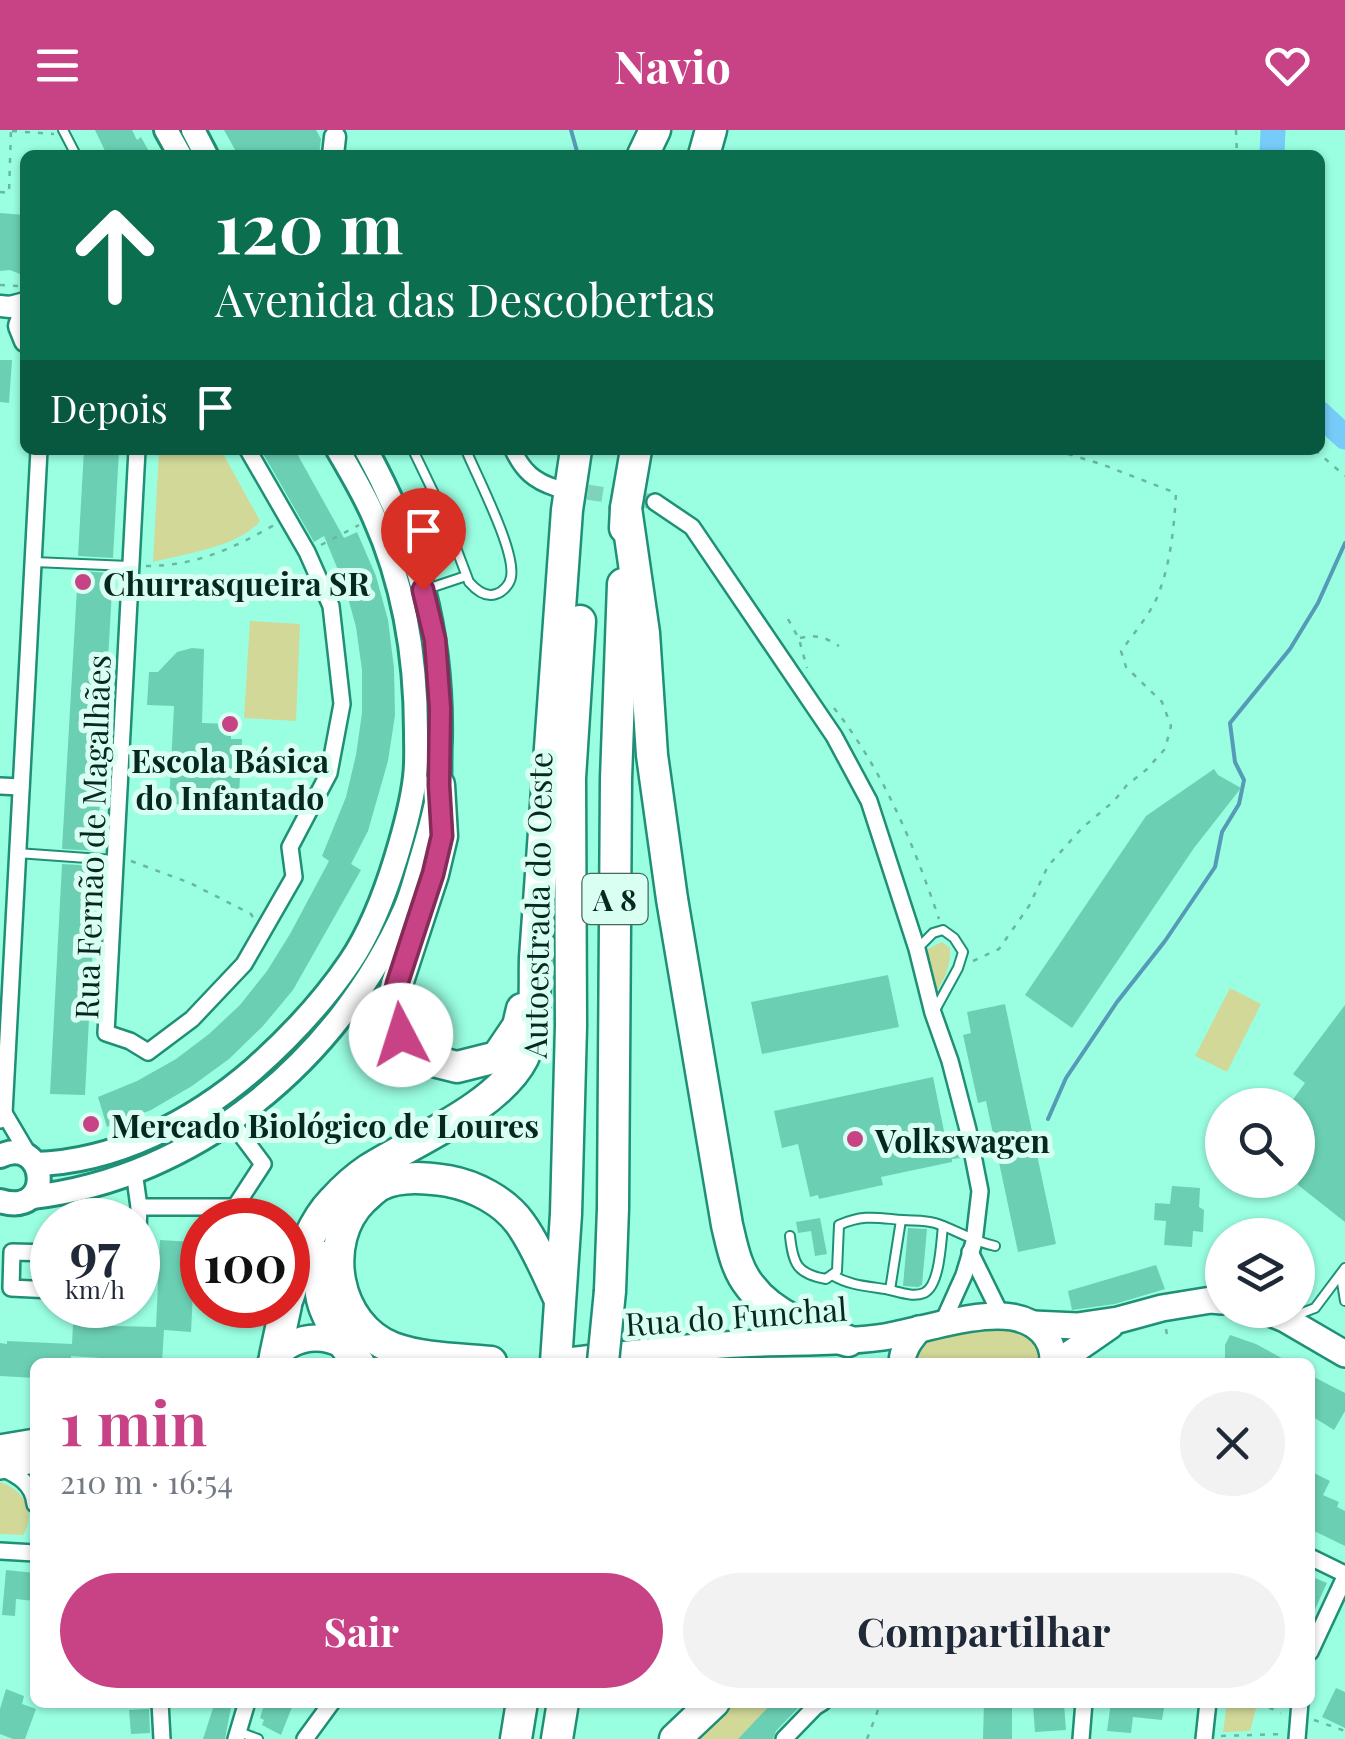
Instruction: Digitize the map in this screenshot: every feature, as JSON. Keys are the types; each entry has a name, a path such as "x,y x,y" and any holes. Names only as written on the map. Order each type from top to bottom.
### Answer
{"highway":[{"path":"310,1234 330,1204 364,1172 497,1091 523,1058 534,1020 566,510 575,455"},
{"name":"Autoestrada do Oeste","path":"556,1358 566,1214 571,1026 570,778 586,509 596,455"},
{"name":"A 8","path":"604,1358 614,1208 616,779 640,504 636,455"},
{"path":"640,504 652,755 727,1226 736,1260 750,1286 776,1310 809,1328 848,1341"},
{"path":"439,785 442,836 391,1010 401,1035 424,1059 457,1067 498,1057 518,1026 536,958"},
{"path":"354,1355 324,1314 322,1266 348,1216 378,1185 429,1178 464,1184 492,1198 518,1221 560,1301"},
{"path":"348,1216 338,1263 339,1283 348,1307 366,1329 389,1347 446,1358"},
{"path":"273,1358 281,1328"},
{"path":"516,1739 521,1708"},
{"path":"557,1739 562,1708"},
{"path":"674,1739 708,1708"}],"main road":[{"path":"0,1201 15,1204 32,1197 68,1192 134,1171 195,1142 230,1121 301,1064 350,1004 405,828 416,775 416,708 411,643 392,566 374,517 341,455"},
{"path":"0,1156 16,1152 33,1162 63,1163 106,1153 206,1105 278,1047 406,908 439,785 440,708 435,640 415,558 396,507 369,455"},
{"path":"32,1197 40,1181 33,1162"},
{"name":"Rua do Funchal","path":"1032,1324 1059,1327 1118,1320 1205,1301"},
{"name":"Rua do Funchal","path":"596,1358 736,1344 848,1341 1002,1316 1032,1324 1048,1337 1055,1358"},
{"name":"Rua do Funchal","path":"1061,1358 1118,1320"},
{"path":"902,1358 908,1342 931,1326"},
{"path":"1299,1328 1345,1354"},
{"path":"274,1358 285,1347 309,1338 334,1341 354,1355"},
{"path":"0,1448 30,1443"},
{"path":"0,1466 30,1461"}],"street":[{"path":"33,1162 2,1116 39,455"},
{"name":"Rua Fernão de Magalhães","path":"137,455 106,1033 148,1052 192,1018 244,964 294,877 290,847 329,774 342,704 331,606 307,552 251,455"},
{"path":"516,455 538,482 556,488"},
{"path":"640,504 692,527 834,736 869,801 950,1061 980,1191 964,1275 931,1326"},
{"path":"0,786 21,787"},
{"path":"160,1206 235,1207 263,1164 230,1121"},
{"path":"134,1171 138,1198"},
{"path":"972,1247 1002,1316"},
{"path":"30,1252 12,1252 11,1288 30,1289"},
{"path":"0,1466 19,1476 30,1488"},
{"path":"0,1551 30,1553"},
{"path":"1315,1560 1345,1576 1315,1641"},
{"path":"160,1708 162,1739"},
{"path":"238,1735 245,1708"},
{"path":"305,1739 328,1708"},
{"path":"784,1739 814,1708"},
{"path":"1082,1739 1084,1708"},
{"path":"1204,1738 1207,1708"}],"lane":[{"path":"416,455 442,508 466,576 476,590 486,595 497,594 512,578 508,551 468,455"},
{"path":"32,562 129,566"},
{"path":"423,590 466,576"},
{"path":"17,853 115,860"},
{"path":"917,949 933,933 943,930 963,952 933,1014"},
{"path":"790,1236 794,1261 802,1271 826,1278 838,1271 839,1224 853,1219 875,1216 930,1222 944,1226 972,1247 995,1246"},
{"path":"890,1290 901,1220"},
{"path":"832,1275 862,1287 924,1294 932,1288 936,1277 944,1226"},
{"path":"1343,1271 1345,1301"},
{"path":"1315,1308 1343,1271"},
{"path":"238,1735 258,1739"}],"path":[{"path":"0,192 9,193 11,131 65,132"},
{"path":"958,968 999,948 1030,906 1048,866 1082,828 1166,749 1171,726 1162,702 1126,667 1121,650 1154,604 1164,576 1176,493 1071,455"},
{"path":"1321,455 1345,476"},
{"path":"129,566 168,566 224,552 287,518"},
{"path":"326,542 332,539"},
{"path":"798,639 814,634 839,646"},
{"path":"146,867 190,882 251,914 264,930"},
{"path":"866,1739 879,1708"},
{"path":"1269,1708 1294,1721"},
{"path":"1204,1738 1294,1721 1324,1722 1345,1732"}],"green space":[{"path":"159,455 224,455 260,521 225,543 153,562"},
{"path":"250,621 300,624 296,721 244,718"},
{"path":"942,942 950,948 950,959 943,980 935,989 927,954 928,949"},
{"path":"1230,988 1261,1004 1227,1072 1195,1056"},
{"path":"1018,1328 1032,1333 1045,1358 913,1358 917,1346 936,1332"},
{"path":"0,1482 16,1490 26,1503 29,1518 23,1535 0,1534"},
{"path":"720,1708 768,1708 738,1739 685,1739"},
{"path":"1226,1708 1256,1708 1250,1731 1223,1732"}],"building":[{"path":"95,130 132,130 148,150 105,150"},
{"path":"224,130 316,130 321,139 320,150 235,150"},
{"path":"0,213 20,215 20,274 0,271"},
{"path":"0,360 12,360 9,403 0,402"},
{"path":"84,455 119,455 113,558 78,556"},
{"path":"264,455 298,455 344,538 357,532 376,576 388,620 395,715 388,761 368,831 351,864 361,870 293,990 263,1026 229,1059 192,1086 151,1110 107,1127 98,1097 176,1059 240,1005 290,934 329,861 322,856 346,797 356,755 362,713 362,670 345,587 324,536 314,542"},
{"path":"78,571 113,573 97,851 62,849"},
{"path":"204,649 202,723 231,724 231,739 242,739 239,795 228,790 198,788 197,807 169,803 174,706 147,705 149,672 158,672 177,652"},
{"path":"1214,769 1241,788 1194,848 1072,1028 1025,995 1146,816"},
{"path":"62,864 97,866 85,1095 50,1094"},
{"path":"888,975 899,1027 762,1054 751,1002"},
{"path":"1005,1004 1056,1244 1018,1252 986,1101 978,1103 963,1035 971,1033 967,1012"},
{"path":"1345,1005 1345,1222 1315,1198 1315,1088 1301,1088 1305,1083 1293,1074"},
{"path":"933,1077 945,1136 955,1134 960,1158 881,1177 883,1185 819,1199 818,1195 810,1197 798,1144 782,1148 774,1111"},
{"path":"1172,1186 1200,1188 1203,1232 1193,1231 1192,1247 1164,1245 1166,1221 1154,1220 1155,1203 1170,1204"},
{"path":"820,1218 827,1254 815,1256 811,1231 798,1233 796,1222"},
{"path":"908,1228 927,1229 922,1285 918,1287 903,1286"},
{"path":"160,1240 180,1241 180,1328 191,1328 191,1332 164,1330 162,1358 30,1358 30,1378 0,1376 0,1343 72,1344 73,1328 160,1328"},
{"path":"1156,1265 1165,1289 1115,1304 1072,1310 1068,1291"},
{"path":"1230,1335 1282,1358 1225,1358"},
{"path":"1315,1378 1345,1393 1345,1411 1334,1430 1315,1418"},
{"path":"1315,1474 1330,1481 1323,1495 1339,1502 1337,1507 1345,1511 1345,1546 1315,1531"},
{"path":"6,1570 30,1572 30,1601 16,1599 15,1616 2,1615"},
{"path":"1315,1578 1327,1583 1315,1609"},
{"path":"1336,1688 1345,1692 1345,1728 1322,1717"},
{"path":"6,1689 24,1696 22,1704 36,1709 25,1739 0,1734 0,1709"},
{"path":"213,1708 231,1708 225,1739 203,1739"},
{"path":"263,1708 292,1708 281,1735 262,1725 264,1720 260,1718"},
{"path":"767,1708 798,1708 773,1739 738,1739"},
{"path":"984,1708 1012,1708 1012,1739 983,1739"},
{"path":"1033,1708 1064,1708 1066,1730 1035,1732"},
{"path":"1110,1708 1164,1708 1162,1720 1133,1717 1131,1733 1107,1731"},
{"path":"149,1709 150,1733 131,1734 129,1710"}],"waterway":[{"path":"571,130 577,150"},
{"path":"1272,150 1273,130"},
{"path":"1325,419 1345,437"},
{"path":"1048,1119 1066,1078 1215,867 1222,832 1239,804 1244,780 1235,762 1230,723 1290,649 1318,603 1345,543"}],"tunnel":[{"path":"565,489 655,502"}],"place":[{"name":"Churrasqueira SR","path":"83,582"},
{"name":"Escola Básica do Infantado","path":"230,724"},
{"name":"Mercado Biológico de Loures","path":"91,1124"},
{"name":"Volkswagen","path":"855,1139"}],"route":[{"path":"401,1035 391,1010 442,836 435,640 423,590"}]}
